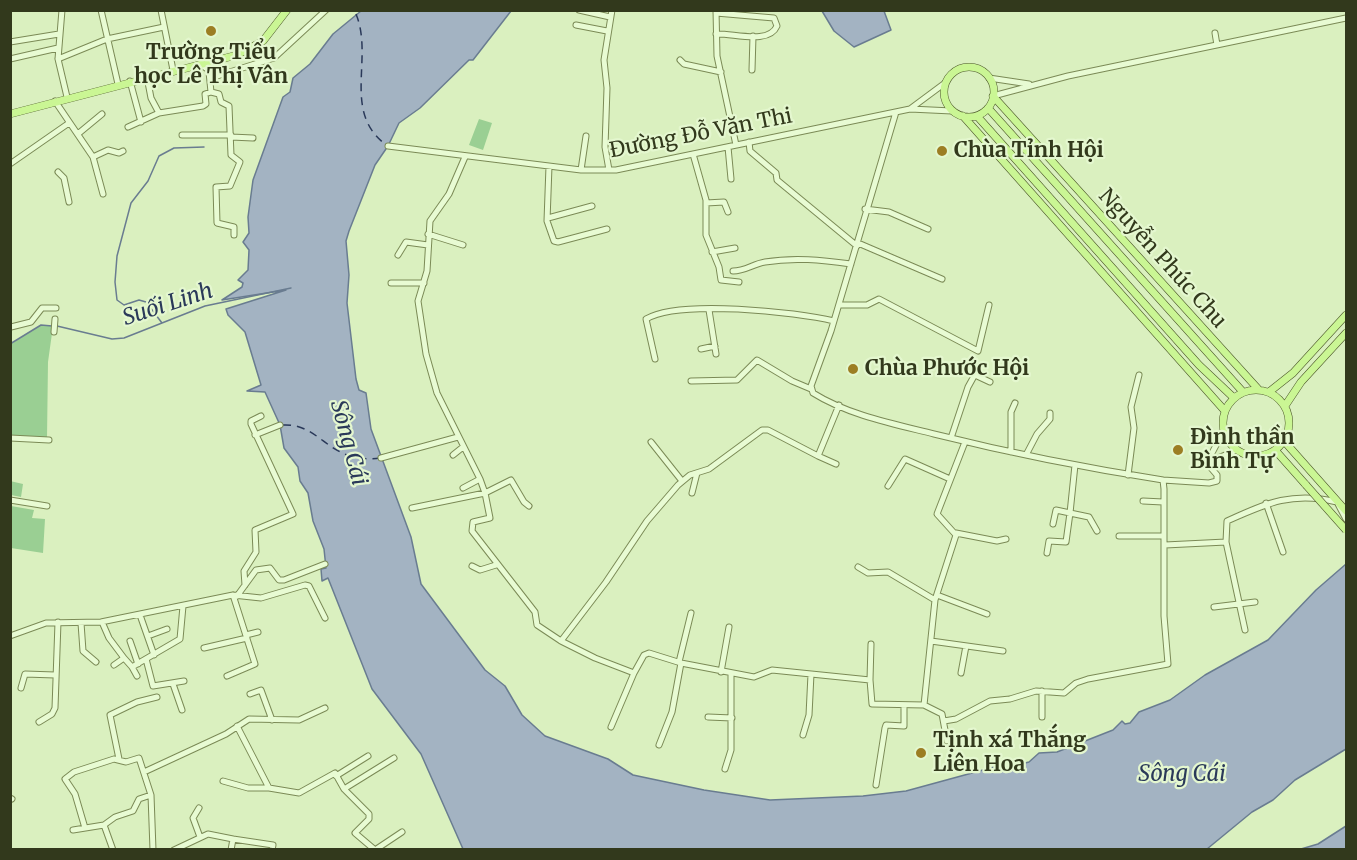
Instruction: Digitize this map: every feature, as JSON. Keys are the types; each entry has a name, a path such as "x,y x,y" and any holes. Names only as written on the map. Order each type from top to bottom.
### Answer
{"main road":[{"path":"10,114 67,97 237,56 257,45 272,32 287,10"},
{"path":"963,116 976,116 988,108 993,96 989,78 982,71 966,67 951,74 945,83 944,97 952,111 963,116 1225,411"},
{"name":"Nguyễn Phúc Chu","path":"993,96 1258,390"},
{"name":"Nguyễn Phúc Chu","path":"988,108 1243,392"},
{"name":"Nguyễn Phúc Chu","path":"976,116 1199,365 1234,398"},
{"path":"1269,392 1293,373 1347,315"},
{"path":"1285,406 1301,382 1347,333"},
{"path":"1258,390 1269,392 1285,406 1290,423 1284,441 1275,450 1257,456 1237,450 1229,442 1224,430 1225,411 1234,398 1243,392 1258,390"},
{"path":"1284,441 1347,511"},
{"path":"1275,450 1347,530"}],"street":[{"path":"62,10 58,58 67,97"},
{"path":"101,10 118,84"},
{"path":"160,10 173,70"},
{"path":"200,64 218,76 274,58 326,10"},
{"path":"579,10 611,14 604,60 607,88 605,147 609,170"},
{"path":"716,34 765,36 774,32 776,21 716,12 716,34 721,72 736,145"},
{"path":"993,96 1030,85 1347,18"},
{"path":"576,25 607,31"},
{"path":"58,58 107,39 164,27"},
{"path":"1215,33 1217,45"},
{"path":"10,42 59,34"},
{"path":"752,70 753,36"},
{"path":"10,59 58,48"},
{"path":"680,60 684,64 721,72"},
{"path":"209,72 212,92"},
{"path":"147,77 151,98 159,113"},
{"path":"989,78 1030,85"},
{"path":"130,81 141,122"},
{"name":"Đường Đỗ Văn Thi","path":"910,109 945,83"},
{"path":"128,127 159,113 204,106 206,104 205,94 212,92 219,94 221,102 229,106 231,155 239,160 239,166 230,186 216,188 217,224 234,227 234,235"},
{"path":"55,101 93,157 103,194"},
{"name":"Đường Đỗ Văn Thi","path":"388,146 581,170 609,170 910,109 952,111"},
{"path":"811,389 839,305 896,112"},
{"path":"78,134 102,114"},
{"path":"11,164 69,123"},
{"path":"182,135 253,138"},
{"path":"581,170 586,136"},
{"path":"749,142 752,153 776,173 777,180 857,245 942,279"},
{"path":"728,147 731,179"},
{"path":"93,157 108,150 118,153 123,151"},
{"path":"693,154 706,203 704,229 722,280 739,282"},
{"path":"465,157 449,194 430,221 424,283 418,301 426,354 436,393 485,493 490,518 471,525 472,531 496,565 535,612 537,625 561,641 595,658 634,673"},
{"path":"582,158 590,160"},
{"path":"549,166 548,218 552,238 558,243 607,229"},
{"path":"58,172 64,178 69,202"},
{"path":"706,203 724,202 728,212"},
{"path":"548,218 592,206"},
{"path":"866,209 889,212 928,230"},
{"path":"429,234 463,245"},
{"path":"398,255 406,242 428,245"},
{"path":"712,252 735,248"},
{"path":"733,271 746,270 760,263 798,258 851,264"},
{"path":"391,283 424,283"},
{"path":"839,305 867,305 879,299 978,351 989,305"},
{"path":"11,327 31,322 42,308 56,308"},
{"path":"655,359 646,319 687,309 788,311 834,321"},
{"path":"709,310 716,354"},
{"path":"54,332 55,319"},
{"path":"701,349 715,346"},
{"path":"691,381 737,380 757,360 792,381 811,389 824,400 892,424 1011,452 1163,480 1214,482 1218,478 1211,468 1212,453 1224,430"},
{"path":"951,438 968,387 977,372 990,382"},
{"path":"1128,475 1134,428 1131,407 1138,375"},
{"path":"1011,452 1011,411 1015,403"},
{"path":"818,456 838,405"},
{"path":"1026,455 1040,428 1050,419 1050,412"},
{"path":"245,585 244,571 256,552 255,530 293,514 255,435 251,421 261,416"},
{"path":"255,435 280,425"},
{"path":"561,641 606,582 646,521 682,481 709,469 762,430 768,430 836,464"},
{"path":"381,458 458,437"},
{"path":"10,438 49,440"},
{"path":"651,442 682,481"},
{"path":"965,442 937,515 956,533 997,541 1006,539"},
{"path":"453,455 463,447"},
{"path":"1211,461 1237,450"},
{"path":"888,486 905,459 950,479"},
{"path":"1047,553 1049,541 1066,542 1075,465"},
{"path":"692,493 698,473"},
{"path":"463,488 480,479"},
{"path":"412,508 485,493 511,480 524,502 529,506"},
{"path":"944,721 957,719 986,702 1042,691 1064,693 1076,683 1088,679 1166,665 1169,662 1164,616 1163,480"},
{"path":"1245,630 1226,542 1227,521 1266,503 1304,497 1337,502 1347,519"},
{"path":"10,500 47,506"},
{"path":"1143,501 1163,502"},
{"path":"1266,503 1283,552"},
{"path":"1053,524 1056,510 1089,517 1097,531"},
{"path":"924,705 936,597 956,533"},
{"path":"1119,536 1164,536"},
{"path":"1165,545 1226,542"},
{"path":"235,596 254,572 263,568 270,568 277,578 284,580 325,564"},
{"path":"472,566 480,570 496,565"},
{"path":"858,567 868,573 888,572 936,597 987,614"},
{"path":"10,636 46,623 102,622 235,596 261,598 307,586 325,618"},
{"path":"227,676 255,664 235,596"},
{"path":"1215,607 1238,602 1255,602"},
{"path":"135,665 182,638 183,606"},
{"path":"659,745 672,712 691,613"},
{"path":"140,615 154,655"},
{"path":"39,722 54,712 58,622"},
{"path":"102,622 109,638 124,658 135,665"},
{"path":"81,623 83,651 96,662"},
{"path":"721,672 729,627"},
{"path":"148,636 167,629"},
{"path":"204,648 258,632"},
{"path":"130,641 137,676"},
{"path":"931,641 1003,651"},
{"path":"871,644 872,704 924,705 940,711 947,741"},
{"path":"961,673 966,646"},
{"path":"611,727 634,673 644,655 649,653 680,663 731,674 758,677 772,670 870,680"},
{"path":"114,665 124,658"},
{"path":"146,659 153,686 184,681"},
{"path":"21,688 25,674 55,675"},
{"path":"725,769 730,755 731,674"},
{"path":"803,735 809,715 811,675"},
{"path":"173,684 182,710"},
{"path":"250,694 261,690 272,720"},
{"path":"1042,691 1042,717"},
{"path":"120,759 110,715 157,697"},
{"path":"876,785 886,725 904,726 904,705"},
{"path":"144,772 226,734 249,719 303,719 325,708"},
{"path":"708,717 732,718"},
{"path":"237,726 268,788"},
{"path":"336,776 368,756"},
{"path":"85,828 75,794 64,779 74,772 120,759 126,762 139,758 151,795 153,849"},
{"path":"344,789 394,759"},
{"path":"223,781 248,788 268,788 299,793 331,773 369,816 356,829 356,835 375,849 402,832"},
{"path":"74,830 104,825 132,811 139,799 151,795"},
{"path":"199,808 193,818 200,837"},
{"path":"104,825 113,849"},
{"path":"174,849 208,834 273,845 272,849"},
{"path":"231,849 233,839"}],"green space":[{"path":"479,119 492,123 483,150 469,145"},
{"path":"41,325 53,326 48,362 47,438 11,436 11,344"},
{"path":"10,481 23,484 21,497 11,495"},
{"path":"11,506 34,510 32,518 45,519 43,553 11,548"}],"water":[{"name":"Sông Cái","path":"361,11 511,11 473,60 469,60 420,108 399,123 388,146 375,165 346,241 349,275 347,303 356,379 359,390 366,393 371,429 411,537 421,584 485,670 505,686 522,715 545,736 608,759 633,775 704,790 770,800 863,796 906,791 994,767 1010,767 1029,762 1039,753 1057,752 1113,730 1122,721 1125,724 1130,723 1139,712 1170,700 1205,675 1268,640 1316,590 1346,564 1346,749 1295,780 1273,800 1252,812 1207,849 463,849 421,754 372,689 328,578 322,581 321,569 326,568 324,549 313,521 308,493 300,481 298,467 284,448 280,425 265,392 247,391 261,385 245,332 228,315 226,309 286,290 222,300 242,287 243,283 238,280 248,270 249,250 243,242 249,233 248,217 253,180 283,97 290,92 293,78 310,64 333,34"},
{"path":"822,11 884,11 891,30 854,47 834,31"},
{"path":"1346,826 1346,849 1301,849 1318,844"}],"waterway":[{"path":"162,323 146,302 139,300 124,305 117,300 115,282 117,256 131,203 148,181 159,156 174,148 204,147"},
{"name":"Suối Linh","path":"57,326 112,339 124,338 205,306 291,288"},
{"name":"Suối Linh","path":"10,344 41,325 52,326"}],"ferry route":[{"path":"356,14 361,31 361,83 365,116 372,131 385,144"},
{"path":"283,425 307,430 348,456 363,459 380,458"}],"place":[{"name":"Trường Tiểu học Lê Thị Vân","path":"211,31"},
{"name":"Chùa Tỉnh Hội","path":"942,151"},
{"name":"Chùa Phước Hội","path":"853,369"},
{"name":"Đình thần Bình Tự","path":"1178,450"},
{"name":"Tịnh xá Thắng Liên Hoa","path":"921,753"}]}
